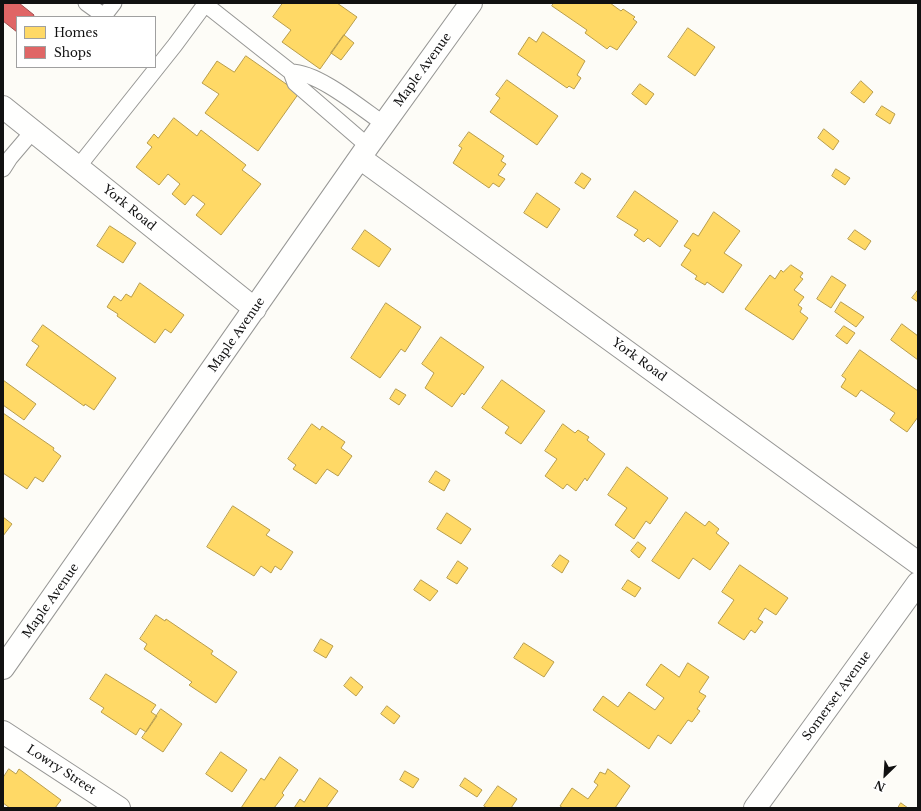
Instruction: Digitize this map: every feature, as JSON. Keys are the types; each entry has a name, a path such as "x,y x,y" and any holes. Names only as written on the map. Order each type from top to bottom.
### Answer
{"street":[{"name":"Maple Avenue","path":"3,668 364,152 471,3"},
{"name":"York Road","path":"3,107 255,309"},
{"name":"York Road","path":"364,152 918,563"},
{"name":"Somerset Avenue","path":"755,808 918,583"},
{"name":"Lowry Street","path":"3,732 119,808"}],"lane":[{"path":"86,3 104,16 114,3"},
{"path":"78,167 175,45 206,3 291,72 295,83 364,152"},
{"path":"291,72 302,72 315,78 384,124"},
{"path":"3,169 10,158 33,131"}],"building: Homes":[{"path":"283,3 337,3 357,17 320,69 282,42 291,30 273,17"},
{"path":"554,3 610,3 621,11 623,9 635,17 633,19 637,22 617,50 610,46 607,49 585,33 587,30 552,6"},
{"path":"688,28 715,47 695,76 668,57"},
{"path":"543,32 585,61 577,75 581,78 574,89 569,86 567,88 518,54 529,37 536,42"},
{"path":"344,35 354,43 341,60 331,53"},
{"path":"246,56 299,93 258,151 205,113 219,94 202,83 217,61 234,72"},
{"path":"507,80 558,116 537,145 490,112 500,98 496,95"},
{"path":"861,81 873,92 864,103 851,93"},
{"path":"640,84 654,94 646,105 632,94"},
{"path":"882,106 895,114 890,124 876,115"},
{"path":"174,118 197,136 201,130 246,165 242,170 261,184 221,235 196,215 205,204 193,195 185,205 172,194 180,184 168,174 159,185 136,167 152,147 147,143 154,134 158,138"},
{"path":"824,129 839,141 833,150 818,138"},
{"path":"469,132 504,156 501,161 506,164 498,175 505,179 499,187 493,183 489,188 453,163 462,148 459,146"},
{"path":"836,169 850,178 845,185 832,176"},
{"path":"582,173 591,179 584,189 575,183"},
{"path":"635,191 678,221 660,247 648,238 644,242 634,235 638,230 617,217"},
{"path":"537,193 560,209 547,228 524,213"},
{"path":"714,212 740,231 724,253 742,265 723,293 707,282 705,285 695,279 697,276 681,265 691,250 684,246 693,233 698,236"},
{"path":"110,226 136,243 123,263 97,246"},
{"path":"365,230 391,249 379,267 352,249"},
{"path":"855,230 871,241 865,250 848,239"},
{"path":"791,265 803,273 800,277 803,279 794,290 804,297 798,305 802,308 800,312 808,318 793,340 745,309 770,275 775,279 781,270 783,272"},
{"path":"832,276 846,285 831,308 817,299"},
{"path":"140,283 184,315 171,333 165,329 155,343 107,307 114,296 121,301 126,294 131,297"},
{"path":"918,290 918,302 912,298"},
{"path":"841,302 864,317 856,327 835,312"},
{"path":"386,303 421,327 405,352 401,349 380,378 351,358"},
{"path":"902,324 918,336 918,360 891,340"},
{"path":"43,325 116,378 94,410 85,404 84,406 26,365 39,346 32,341"},
{"path":"844,326 855,333 847,344 836,336"},
{"path":"441,337 484,367 464,395 462,393 452,407 425,388 434,373 422,364"},
{"path":"860,350 918,391 918,417 907,432 890,420 895,413 861,390 856,397 841,387 846,379 842,376"},
{"path":"3,380 36,404 24,420 3,405"},
{"path":"502,380 545,411 521,444 505,433 509,427 482,408"},
{"path":"396,389 406,395 399,405 390,399"},
{"path":"3,413 54,448 53,450 61,456 43,482 35,477 27,489 3,473"},
{"path":"312,424 320,430 322,426 345,442 341,448 352,456 338,476 327,469 316,484 293,469 296,465 288,459"},
{"path":"563,424 575,433 578,430 589,437 587,440 605,454 587,481 585,478 576,491 567,484 563,489 545,476 557,459 545,451"},
{"path":"627,467 668,498 650,524 646,521 634,539 615,525 627,508 608,495"},
{"path":"436,471 450,480 444,491 429,482"},
{"path":"233,506 270,530 266,535 293,552 281,570 275,566 271,573 261,566 254,576 207,547"},
{"path":"686,512 705,526 709,521 719,529 716,533 729,543 710,570 693,558 679,579 652,561"},
{"path":"447,513 471,529 461,544 437,529"},
{"path":"3,517 12,524 3,536"},
{"path":"638,542 646,548 639,558 631,551"},
{"path":"560,555 569,561 562,573 552,566"},
{"path":"458,561 468,568 457,584 447,578"},
{"path":"740,565 788,598 776,615 765,608 758,619 763,622 755,633 751,630 744,640 718,623 734,600 722,592"},
{"path":"421,580 438,591 430,601 414,590"},
{"path":"628,580 641,588 635,597 622,589"},
{"path":"156,615 165,621 166,619 213,651 211,654 237,672 216,703 189,685 192,682 144,649 147,644 140,639"},
{"path":"321,639 333,646 326,658 314,651"},
{"path":"524,643 554,662 544,677 514,658"},
{"path":"688,663 709,677 699,692 706,696 697,709 700,711 692,722 688,720 671,744 658,735 649,749 593,710 603,696 618,707 629,692 655,710 664,698 646,685 661,664 679,677"},
{"path":"106,674 156,705 151,712 157,716 146,732 140,728 136,735 101,712 104,708 90,699"},
{"path":"351,677 363,687 356,696 344,686"},
{"path":"387,706 400,716 394,724 381,714"},
{"path":"161,709 182,724 163,752 142,738"},
{"path":"221,752 247,770 232,792 206,774"},
{"path":"280,757 298,770 282,793 284,795 274,808 241,808 261,778 264,780"},
{"path":"9,769 16,774 19,769 61,800 55,808 10,808 3,803 3,778"},
{"path":"608,769 630,786 615,808 563,808 560,806 572,788 588,799 598,785 594,782 600,772 605,774"},
{"path":"405,771 419,779 413,788 400,780"},
{"path":"320,778 338,791 326,808 294,808 300,799 304,802"},
{"path":"465,778 482,790 477,797 460,786"},
{"path":"498,786 517,799 511,808 487,808 484,806"},
{"path":"901,803 908,808 898,808"}],"building: Shops":[{"path":"3,3 19,3 34,15 16,16 16,31 3,21"}]}
